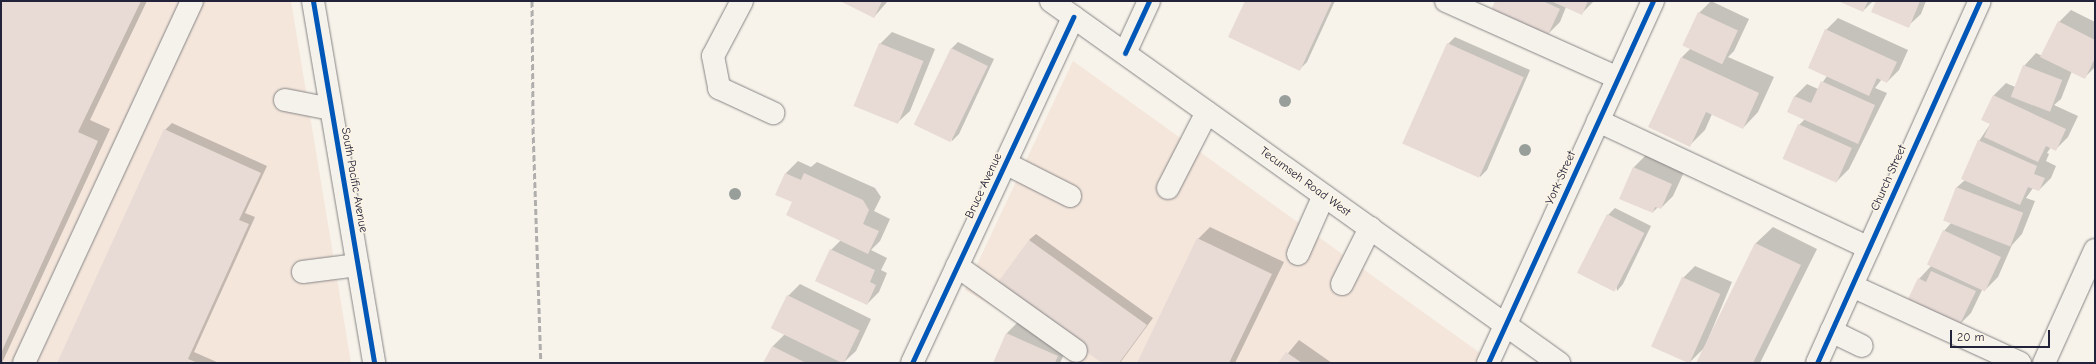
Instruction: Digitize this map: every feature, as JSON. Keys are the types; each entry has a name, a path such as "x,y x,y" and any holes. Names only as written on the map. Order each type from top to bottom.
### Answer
{"street":[{"path":"24,363 192,1"},
{"name":"South Pacific Avenue","path":"313,1 374,363"},
{"path":"742,1 713,56 718,88 773,113"},
{"name":"Tecumseh Road West","path":"1051,1 1559,363"},
{"path":"1125,53 1149,1"},
{"path":"1446,1 1618,78"},
{"name":"York Street","path":"1488,363 1653,1"},
{"name":"Church Street","path":"1817,363 1980,1"},
{"name":"Bruce Avenue","path":"912,363 1073,17"},
{"path":"286,100 331,109"},
{"path":"1168,188 1207,112"},
{"path":"1598,121 1869,248"},
{"path":"1005,163 1070,196"},
{"path":"1298,254 1324,195"},
{"path":"1342,284 1370,228"},
{"path":"2044,363 2095,250"},
{"path":"303,272 358,265"},
{"path":"957,266 1076,351"},
{"path":"1852,286 2020,363"},
{"path":"1831,331 1862,346"}],"shaded area":[{"path":"1,1 291,1 351,363 1,363"},
{"path":"1073,61 1494,363 1068,363 1073,353 965,290"}],"building":[{"path":"1,1 141,1 78,132 98,141 1,353"},
{"path":"840,1 882,1 874,18"},
{"path":"1245,1 1332,1 1300,71 1228,37"},
{"path":"1495,1 1543,1 1560,9 1548,35 1491,10"},
{"path":"1551,1 1588,1 1582,15"},
{"path":"1838,1 1868,1 1863,12"},
{"path":"1876,1 1920,1 1909,28 1871,12"},
{"path":"1698,12 1738,31 1722,64 1682,46"},
{"path":"2058,21 2095,40 2095,58 2085,79 2040,57"},
{"path":"1825,29 1897,62 1887,83 1877,78 1869,96 1808,68"},
{"path":"879,43 924,61 898,124 854,106"},
{"path":"1447,43 1524,77 1479,178 1402,143"},
{"path":"951,48 988,66 951,142 914,124"},
{"path":"1681,57 1759,93 1743,129 1706,112 1690,147 1648,127"},
{"path":"2023,65 2062,80 2050,112 2011,97"},
{"path":"1821,81 1875,105 1858,144 1787,112 1794,96 1811,103"},
{"path":"1993,95 2066,129 2056,151 2046,146 2038,162 1984,137 1990,124 1981,120"},
{"path":"1798,124 1852,148 1836,183 1783,159"},
{"path":"164,129 261,173 239,220 249,224 188,359 198,363 57,363"},
{"path":"1978,140 2037,166 2034,174 2045,178 2039,191 2028,187 2020,205 1961,179"},
{"path":"1633,167 1672,184 1661,209 1655,207 1653,213 1619,199"},
{"path":"785,173 801,180 804,173 863,200 869,210 863,224 879,231 868,254 786,215 792,202 775,195"},
{"path":"1956,187 2023,213 2010,246 1943,221"},
{"path":"1607,214 1644,233 1614,292 1577,273"},
{"path":"1943,230 2001,257 1985,291 1927,264"},
{"path":"1197,238 1272,274 1229,363 1137,363"},
{"path":"1029,240 1147,325 1119,363 1102,363 995,286"},
{"path":"1755,243 1801,265 1753,363 1696,363"},
{"path":"830,249 875,270 870,282 876,285 867,305 815,281"},
{"path":"1931,271 1976,291 1959,326 1916,306 1917,303 1908,299 1918,278 1926,282"},
{"path":"1682,277 1720,294 1690,363 1651,346"},
{"path":"787,295 860,331 844,363 842,363 771,328"},
{"path":"1006,333 1058,356 1055,363 993,363"},
{"path":"772,346 806,363 763,363"},
{"path":"1286,352 1302,363 1278,363"}],"railway":[{"path":"532,1 533,128 541,363"}],"cycle path":[{"path":"313,1 374,363"},
{"path":"1125,53 1149,1"},
{"path":"1488,363 1653,1"},
{"path":"1817,363 1980,1"},
{"path":"912,363 1073,17"}]}
